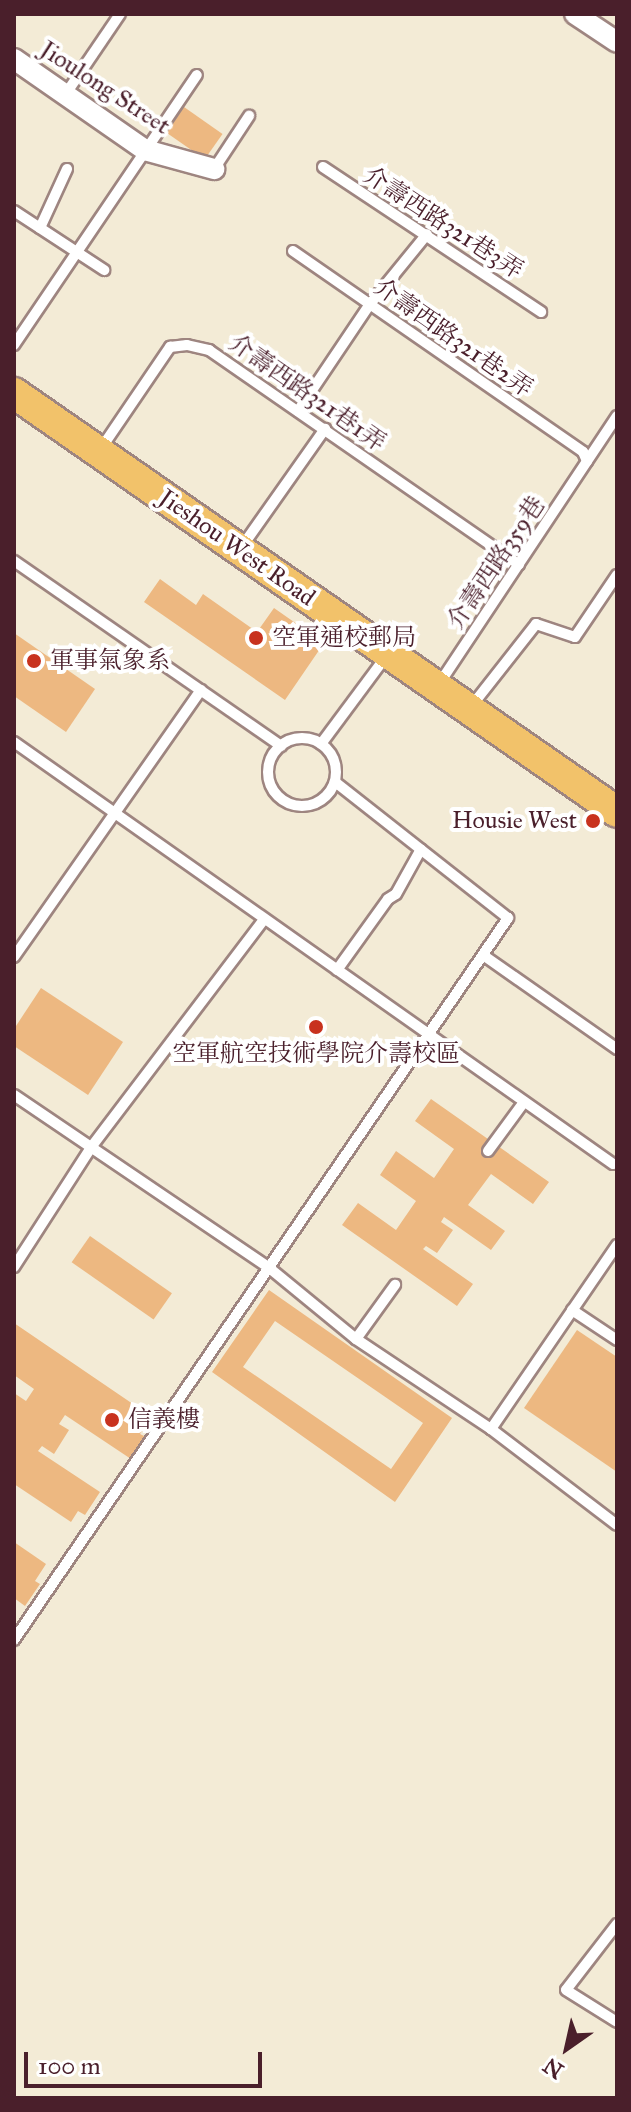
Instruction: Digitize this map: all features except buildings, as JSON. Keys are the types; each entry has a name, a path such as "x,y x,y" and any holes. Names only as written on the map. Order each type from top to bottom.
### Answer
{"main road":[{"name":"Jieshou West Road","path":"14,393 617,812"}],"street":[{"path":"575,14 617,42"},
{"name":"Jioulong Street","path":"14,59 145,150 214,169"}],"lane":[{"path":"65,95 120,14"},
{"path":"14,345 197,75"},
{"path":"214,169 249,116"},
{"name":"介壽西路321巷3弄","path":"323,167 541,312"},
{"path":"40,228 67,169"},
{"path":"14,211 104,270"},
{"path":"298,411 370,304 427,234"},
{"name":"介壽西路321巷2弄","path":"293,251 583,452 587,461"},
{"name":"介壽西路321巷1弄","path":"98,452 164,353 176,345 209,350 519,565"},
{"name":"介壽西路359巷","path":"437,687 617,416"},
{"path":"240,550 325,429"},
{"path":"14,561 281,746"},
{"path":"469,709 536,624 575,637 617,575"},
{"path":"321,744 388,653"},
{"path":"14,957 201,690"},
{"path":"301,738 321,744 334,761 335,782 330,792 312,805 300,806 279,797 269,777 269,765 281,746 301,738"},
{"path":"14,742 613,1164"},
{"path":"14,1640 508,918 335,782"},
{"path":"337,970 388,899 396,894 421,849"},
{"path":"14,1267 92,1146 264,919"},
{"path":"483,955 617,1049"},
{"path":"14,1095 267,1266 356,1339 491,1429 617,1525"},
{"path":"488,1151 524,1102"},
{"path":"491,1429 617,1245"},
{"path":"356,1339 395,1285"},
{"path":"572,1310 617,1340"},
{"path":"617,1924 566,1990 617,2022"}],"place":[{"name":"空軍通校郵局","path":"256,638"},
{"name":"軍事氣象系","path":"34,661"},
{"name":"Housie West","path":"593,821"},
{"name":"空軍航空技術學院介壽校區","path":"316,1027"},
{"name":"信義樓","path":"112,1420"}]}
